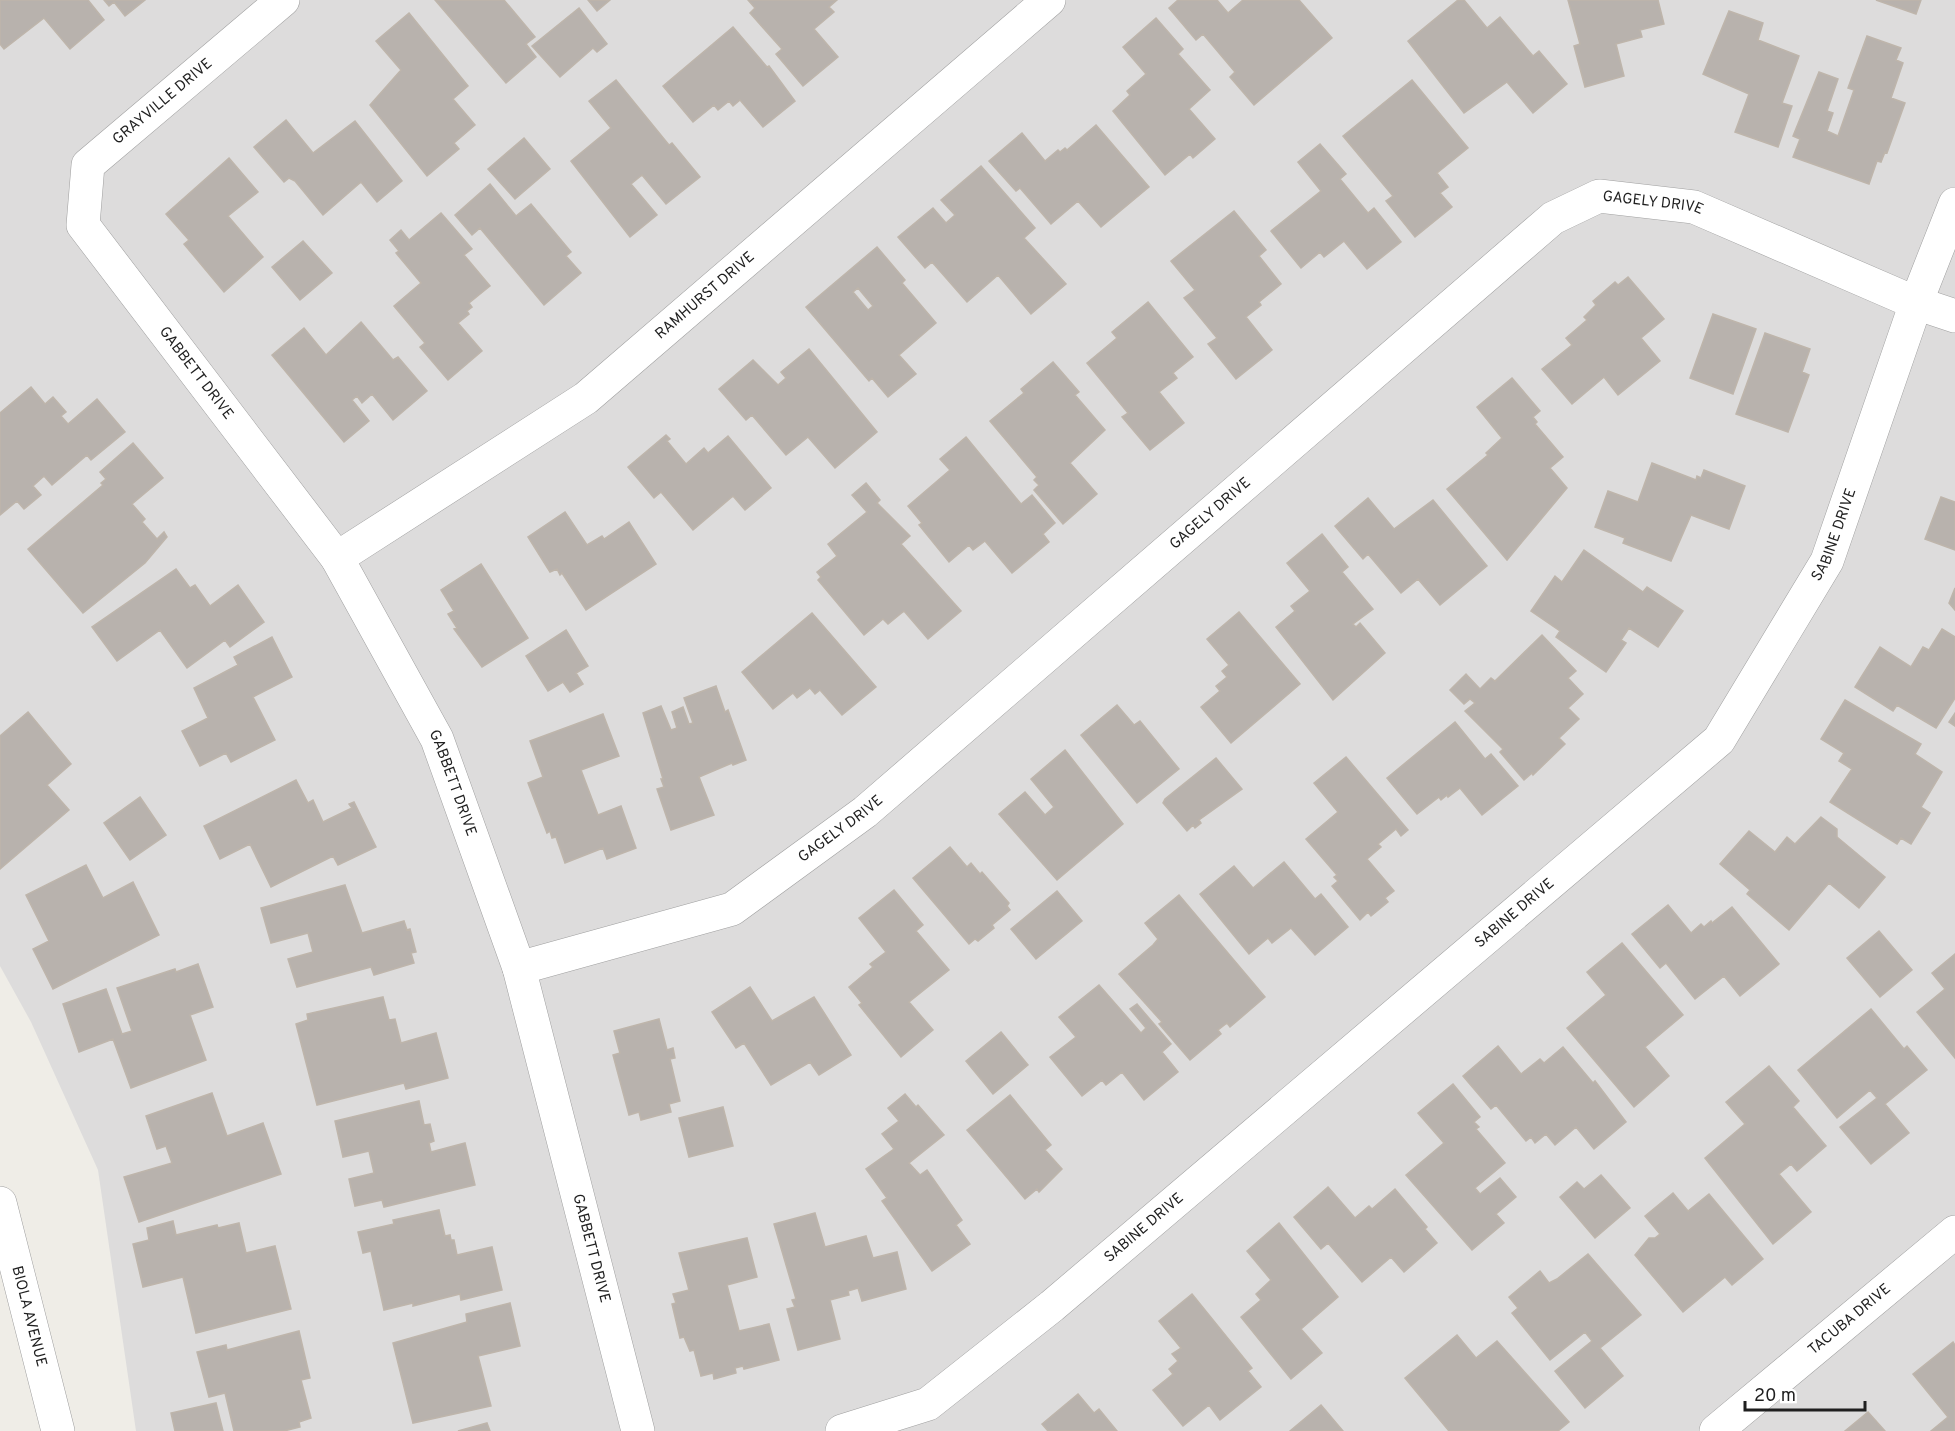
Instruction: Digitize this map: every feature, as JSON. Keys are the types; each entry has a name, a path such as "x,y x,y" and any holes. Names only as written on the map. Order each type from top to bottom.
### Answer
{"street":[{"name":"GRAYVILLE DRIVE","path":"83,225 88,165 284,0"},
{"name":"RAMHURST DRIVE","path":"337,558 586,398 1049,0"},
{"name":"GAGELY DRIVE","path":"519,968 732,909 865,812 1552,218 1599,196 1694,207 1916,303 1955,316"},
{"name":"SABINE DRIVE","path":"842,1431 928,1404 937,1397 1061,1298 1719,740 1827,561 1916,303 1955,204"},
{"name":"GABBETT DRIVE","path":"83,225 337,558 437,739 519,968 638,1431"},
{"name":"BIOLA AVENUE","path":"0,1203 58,1431"},
{"name":"TACUBA DRIVE","path":"1716,1431 1955,1232"}],"shaded area":[{"path":"0,0 1955,0 1955,1431 136,1431 98,1170 31,1022 0,966"}],"building":[{"path":"0,0 88,0 104,20 70,49 44,18 4,49 0,44"},
{"path":"104,0 145,0 125,16 114,2 109,6"},
{"path":"435,0 504,0 535,37 526,44 536,57 506,83"},
{"path":"588,0 610,0 597,11"},
{"path":"748,0 837,0 829,7 834,12 814,29 838,57 803,86 776,54 782,49 750,13 755,8"},
{"path":"1178,0 1217,0 1228,13 1243,0 1299,0 1332,38 1254,105 1230,77 1235,72 1203,34 1196,40 1169,8"},
{"path":"1458,0 1464,0 1487,28 1500,17 1533,56 1539,51 1567,84 1533,113 1507,82 1464,113 1408,41"},
{"path":"1568,0 1658,0 1664,24 1640,30 1642,37 1616,44 1624,76 1585,87 1574,46 1580,44"},
{"path":"1876,0 1921,0 1916,14"},
{"path":"579,8 607,44 597,52 593,48 560,77 532,46"},
{"path":"1729,11 1763,23 1758,40 1799,56 1782,103 1792,106 1778,147 1735,132 1749,94 1703,74"},
{"path":"409,13 468,86 453,99 475,125 454,143 459,149 427,176 370,105 401,70 376,41"},
{"path":"1156,18 1183,49 1178,54 1210,90 1189,109 1215,139 1193,158 1190,154 1165,175 1113,111 1130,95 1127,91 1146,74 1123,47"},
{"path":"733,27 767,67 769,66 795,101 763,127 740,100 733,106 729,101 718,110 714,105 693,122 663,86"},
{"path":"1867,36 1901,48 1896,60 1903,63 1891,98 1905,103 1887,153 1885,152 1881,162 1877,161 1869,184 1793,157 1800,139 1793,136 1819,72 1838,79 1827,111 1833,113 1827,131 1838,136 1854,90 1848,88"},
{"path":"616,80 669,145 672,143 700,177 666,204 642,175 631,184 657,215 630,237 571,161 611,128 589,101"},
{"path":"1412,80 1468,148 1437,173 1448,187 1440,193 1452,207 1415,237 1386,201 1393,196 1343,136"},
{"path":"286,120 313,153 355,121 402,181 377,202 361,182 323,215 295,181 289,178 284,182 254,147"},
{"path":"1096,125 1149,187 1101,227 1078,201 1051,224 1020,188 1016,191 989,161 1022,133 1045,161 1058,150 1060,152 1065,148 1067,150"},
{"path":"524,138 550,169 515,199 488,169"},
{"path":"1320,144 1346,174 1340,179 1368,213 1374,208 1401,242 1367,269 1344,241 1324,257 1320,252 1301,268 1271,231 1321,191 1298,162"},
{"path":"229,158 258,192 228,216 263,257 224,292 184,244 189,240 166,214"},
{"path":"981,166 1035,228 1024,238 1066,284 1031,314 998,275 967,302 932,262 925,268 898,237 933,208 946,223 955,215 941,200"},
{"path":"490,184 516,216 531,204 571,252 566,256 581,273 544,305 480,228 472,235 455,215"},
{"path":"1234,211 1266,250 1259,256 1281,284 1259,302 1261,305 1246,317 1272,350 1236,379 1208,344 1217,338 1184,298 1195,290 1171,261"},
{"path":"441,213 472,249 464,255 490,286 469,303 472,307 467,311 469,314 458,323 482,351 448,380 420,347 425,343 394,306 421,283 396,253 399,251 390,240 401,230 409,240"},
{"path":"303,241 332,273 300,300 272,267"},
{"path":"877,247 905,280 902,283 936,323 899,355 916,374 888,397 872,378 869,381 806,307","holes":["858,288 873,306 868,310 853,292"]},
{"path":"1628,277 1664,319 1641,338 1660,361 1618,395 1604,377 1572,404 1542,369 1572,345 1566,338 1587,320 1584,317 1596,305 1593,301 1615,282 1618,285"},
{"path":"1148,302 1193,357 1173,373 1177,378 1159,392 1184,423 1150,450 1122,417 1128,413 1087,363 1117,338 1112,332"},
{"path":"1713,314 1756,329 1733,394 1690,378"},
{"path":"361,322 393,360 398,357 427,391 393,420 372,394 362,403 357,396 352,400 369,421 344,442 272,355 304,328 326,355"},
{"path":"1765,333 1810,349 1802,372 1809,375 1788,432 1736,414"},
{"path":"809,349 877,432 835,468 808,437 786,455 752,415 746,420 719,389 753,360 778,385 786,378 781,372"},
{"path":"1053,362 1079,392 1075,395 1105,430 1070,463 1097,494 1063,524 1034,490 1039,485 1034,480 1037,477 990,421 1024,393 1021,389"},
{"path":"1512,378 1540,411 1533,417 1537,422 1535,424 1563,457 1550,468 1567,488 1507,560 1447,489 1488,455 1486,453 1502,438 1477,407"},
{"path":"31,387 45,404 53,397 66,412 61,416 68,424 97,399 125,432 91,460 87,455 52,485 44,476 33,486 41,495 24,509 17,501 0,515 0,413"},
{"path":"666,435 670,439 667,441 686,464 704,448 708,453 728,436 771,488 745,510 733,496 693,530 661,492 654,498 628,467"},
{"path":"966,437 1021,504 1032,495 1055,523 1043,534 1049,542 1012,573 985,541 973,550 969,545 949,562 919,525 922,523 908,506 950,470 940,459"},
{"path":"133,443 163,478 132,504 145,519 142,522 157,539 164,532 167,537 145,563 83,613 28,549 103,485 101,483 106,479 100,472"},
{"path":"1652,463 1696,480 1697,476 1701,478 1704,470 1745,486 1729,529 1691,515 1671,561 1623,543 1625,538 1595,527 1608,491 1638,502"},
{"path":"866,483 880,500 877,503 910,536 901,544 961,611 928,639 904,611 888,624 883,619 864,635 818,580 821,577 817,572 837,556 828,544 867,512 852,495"},
{"path":"1941,497 1955,502 1955,550 1925,539"},
{"path":"1368,498 1394,529 1433,500 1487,566 1440,605 1418,579 1401,593 1368,554 1363,559 1335,526"},
{"path":"565,512 587,545 602,536 604,539 629,522 656,564 586,610 562,573 560,575 557,569 550,572 528,537"},
{"path":"1322,534 1348,567 1342,572 1373,609 1353,624 1356,627 1360,623 1385,653 1333,700 1276,627 1295,611 1291,606 1310,591 1287,563"},
{"path":"1584,550 1643,592 1647,587 1683,611 1658,647 1629,628 1621,640 1626,643 1606,672 1556,637 1560,631 1531,611 1555,576 1562,582"},
{"path":"481,564 528,638 482,667 454,629 457,628 448,614 454,611 441,590"},
{"path":"176,569 190,588 195,585 210,606 238,585 264,622 230,647 225,640 187,668 160,630 117,661 92,627"},
{"path":"1955,588 1955,610 1949,603"},
{"path":"1239,612 1300,684 1231,743 1201,707 1220,691 1216,686 1227,677 1222,671 1229,665 1207,639"},
{"path":"812,613 876,687 842,715 820,690 815,694 810,688 797,698 793,693 773,709 742,672"},
{"path":"1942,629 1955,637 1955,698 1936,728 1897,705 1893,711 1855,687 1880,647 1911,667 1923,647 1929,650"},
{"path":"566,630 588,666 576,673 583,684 570,692 563,682 548,691 526,656"},
{"path":"1542,635 1576,671 1568,678 1583,694 1568,708 1579,719 1559,738 1565,744 1533,775 1532,773 1524,780 1500,752 1503,749 1465,711 1475,703 1470,699 1464,704 1450,690 1466,674 1480,689 1491,678 1495,681"},
{"path":"272,637 292,677 253,697 275,740 231,762 226,753 200,766 182,731 208,718 194,688 238,665 234,657"},
{"path":"716,686 725,712 728,710 746,760 733,765 732,763 699,777 714,815 671,830 657,789 664,787 661,779 663,779 643,713 661,706 671,730 677,728 672,712 683,707 689,724 693,723 684,698"},
{"path":"1845,700 1921,744 1915,754 1942,772 1921,807 1930,813 1911,844 1901,838 1897,844 1830,802 1852,769 1839,761 1844,753 1821,739"},
{"path":"1117,705 1134,725 1140,721 1179,769 1137,803 1081,735"},
{"path":"28,712 71,764 47,785 69,810 0,869 0,736"},
{"path":"1955,713 1955,726 1949,722"},
{"path":"603,714 619,756 581,770 598,815 621,806 636,848 607,859 603,848 565,863 556,837 552,838 550,831 547,833 528,783 543,777 530,741"},
{"path":"1455,722 1485,759 1491,754 1518,786 1482,815 1460,788 1441,800 1439,797 1417,814 1387,778"},
{"path":"1065,750 1123,824 1057,880 999,814 1025,792 1045,815 1054,807 1031,779"},
{"path":"1346,757 1408,830 1401,836 1396,829 1378,844 1381,847 1367,859 1394,891 1385,898 1388,902 1371,916 1368,912 1360,920 1332,886 1338,881 1334,877 1337,875 1306,839 1338,812 1314,783"},
{"path":"1216,758 1242,789 1199,820 1201,823 1195,828 1193,825 1187,831 1163,803"},
{"path":"296,780 308,803 313,800 323,822 352,808 349,804 354,802 376,847 338,865 333,856 271,887 250,844 220,859 204,826"},
{"path":"140,797 166,835 130,860 104,823"},
{"path":"1821,817 1837,829 1837,837 1885,877 1859,908 1829,883 1789,930 1747,894 1750,890 1720,864 1749,831 1775,852 1787,837 1795,844"},
{"path":"950,847 967,867 971,863 980,874 982,872 1009,903 1007,906 1010,910 992,925 994,928 978,941 975,939 969,944 913,878"},
{"path":"1284,862 1315,899 1321,894 1348,927 1315,955 1291,928 1272,943 1268,938 1249,954 1200,894 1234,866 1253,888"},
{"path":"86,865 103,898 133,882 159,935 53,989 33,949 49,941 26,895"},
{"path":"345,885 362,933 404,921 407,930 410,929 416,952 411,953 414,963 374,975 371,967 297,987 288,959 313,952 308,933 271,943 261,908"},
{"path":"894,890 923,925 916,931 949,970 909,1002 933,1030 901,1057 859,1005 862,1003 849,987 873,967 870,964 886,952 859,918"},
{"path":"1057,891 1082,921 1036,959 1011,929"},
{"path":"1179,895 1265,997 1230,1027 1227,1023 1218,1030 1221,1034 1190,1060 1159,1024 1162,1022 1119,974 1158,939 1145,923"},
{"path":"1668,905 1691,933 1701,924 1704,927 1711,921 1712,923 1732,907 1779,964 1740,996 1724,976 1695,999 1666,963 1660,968 1632,934"},
{"path":"1879,931 1912,970 1880,997 1847,958"},
{"path":"1622,943 1683,1015 1645,1047 1669,1076 1634,1107 1567,1028 1606,995 1587,972"},
{"path":"1955,954 1955,1058 1917,1012 1945,989 1932,973"},
{"path":"198,964 213,1007 190,1015 206,1060 131,1088 113,1039 79,1052 63,1004 106,989 122,1034 132,1031 117,988"},
{"path":"1099,985 1141,1033 1146,1028 1130,1009 1137,1004 1171,1044 1162,1052 1178,1072 1144,1100 1122,1072 1106,1085 1102,1080 1082,1096 1050,1057 1076,1037 1059,1017"},
{"path":"750,987 772,1021 814,997 851,1055 819,1075 810,1062 771,1085 744,1043 736,1048 712,1012"},
{"path":"383,997 389,1020 395,1019 401,1043 436,1033 448,1078 406,1089 404,1083 317,1105 296,1024 308,1020 307,1014"},
{"path":"1871,1009 1904,1049 1907,1046 1927,1070 1885,1104 1909,1133 1871,1164 1840,1127 1877,1098 1870,1090 1837,1118 1798,1070"},
{"path":"659,1019 667,1050 673,1048 675,1058 670,1059 680,1101 669,1104 671,1112 641,1120 639,1112 629,1115 613,1055 620,1053 614,1031"},
{"path":"1001,1032 1028,1065 993,1094 966,1061"},
{"path":"1498,1046 1521,1074 1540,1059 1544,1063 1563,1047 1593,1083 1595,1081 1626,1122 1594,1149 1576,1127 1555,1145 1546,1134 1535,1143 1531,1137 1526,1141 1496,1105 1491,1109 1463,1076"},
{"path":"1769,1066 1799,1101 1793,1107 1826,1146 1797,1171 1791,1164 1779,1174 1811,1212 1773,1244 1705,1158 1745,1124 1726,1102"},
{"path":"1453,1084 1480,1117 1474,1122 1479,1127 1476,1129 1505,1163 1475,1188 1480,1194 1500,1178 1516,1197 1496,1214 1504,1223 1472,1250 1406,1175 1444,1143 1418,1113"},
{"path":"212,1093 227,1136 263,1123 281,1174 139,1222 124,1177 172,1163 166,1146 157,1149 146,1116"},
{"path":"905,1094 916,1107 918,1105 944,1135 909,1163 920,1175 927,1170 962,1220 956,1225 970,1244 932,1271 882,1201 887,1198 866,1169 894,1149 882,1134 899,1121 888,1108"},
{"path":"1010,1095 1051,1145 1045,1150 1062,1169 1039,1192 1037,1189 1025,1199 967,1130"},
{"path":"419,1101 424,1125 430,1124 434,1141 429,1143 431,1152 465,1143 475,1185 384,1207 382,1200 355,1206 349,1179 374,1173 369,1151 343,1157 335,1121"},
{"path":"723,1107 733,1146 689,1157 679,1118"},
{"path":"1601,1175 1630,1208 1595,1238 1560,1197 1577,1182 1584,1189"},
{"path":"1328,1187 1355,1218 1369,1206 1372,1209 1395,1189 1427,1227 1425,1229 1437,1243 1404,1272 1391,1257 1362,1282 1328,1243 1321,1249 1294,1217"},
{"path":"1673,1193 1688,1211 1709,1194 1763,1259 1732,1285 1725,1277 1683,1312 1635,1255 1649,1238 1655,1238 1660,1234 1645,1216"},
{"path":"439,1210 445,1236 450,1235 451,1240 454,1240 457,1255 492,1247 502,1290 461,1300 460,1294 413,1306 413,1303 384,1310 371,1251 363,1253 358,1232 394,1224 393,1220"},
{"path":"815,1213 825,1247 866,1236 873,1258 897,1252 906,1289 862,1301 858,1288 848,1291 849,1295 830,1300 840,1339 798,1350 787,1309 795,1307 792,1300 796,1299 774,1224"},
{"path":"173,1221 176,1235 217,1225 218,1228 239,1223 246,1253 275,1246 291,1309 196,1333 183,1277 143,1287 133,1244 149,1240 147,1228"},
{"path":"1279,1223 1338,1297 1301,1329 1322,1353 1291,1379 1241,1317 1261,1300 1256,1294 1271,1280 1247,1251"},
{"path":"747,1238 757,1277 727,1285 739,1331 769,1324 779,1360 744,1369 743,1366 735,1368 736,1373 714,1379 713,1373 701,1376 694,1350 690,1351 684,1337 680,1338 672,1304 676,1303 673,1294 689,1290 679,1253"},
{"path":"1588,1254 1641,1315 1600,1348 1623,1376 1585,1408 1555,1371 1592,1341 1585,1332 1550,1360 1512,1313 1518,1308 1509,1297 1540,1271 1549,1283"},
{"path":"1192,1294 1252,1368 1248,1371 1261,1387 1220,1420 1209,1405 1183,1426 1153,1390 1173,1374 1169,1369 1178,1361 1172,1354 1181,1348 1159,1321"},
{"path":"510,1303 520,1346 478,1356 491,1406 413,1423 393,1343 467,1322 466,1314"},
{"path":"299,1331 310,1378 301,1380 311,1418 299,1422 300,1427 284,1431 234,1431 225,1393 209,1397 197,1352 226,1345 227,1350"},
{"path":"1457,1335 1476,1358 1497,1341 1569,1422 1558,1431 1449,1431 1405,1378"},
{"path":"1953,1342 1955,1345 1955,1431 1931,1431 1948,1417 1913,1374"},
{"path":"1078,1394 1094,1413 1099,1409 1117,1431 1048,1431 1042,1424"},
{"path":"216,1403 223,1431 175,1431 171,1413"},
{"path":"1321,1405 1343,1431 1290,1431"},
{"path":"1868,1412 1885,1431 1845,1431"},
{"path":"487,1423 490,1431 458,1431"}]}
